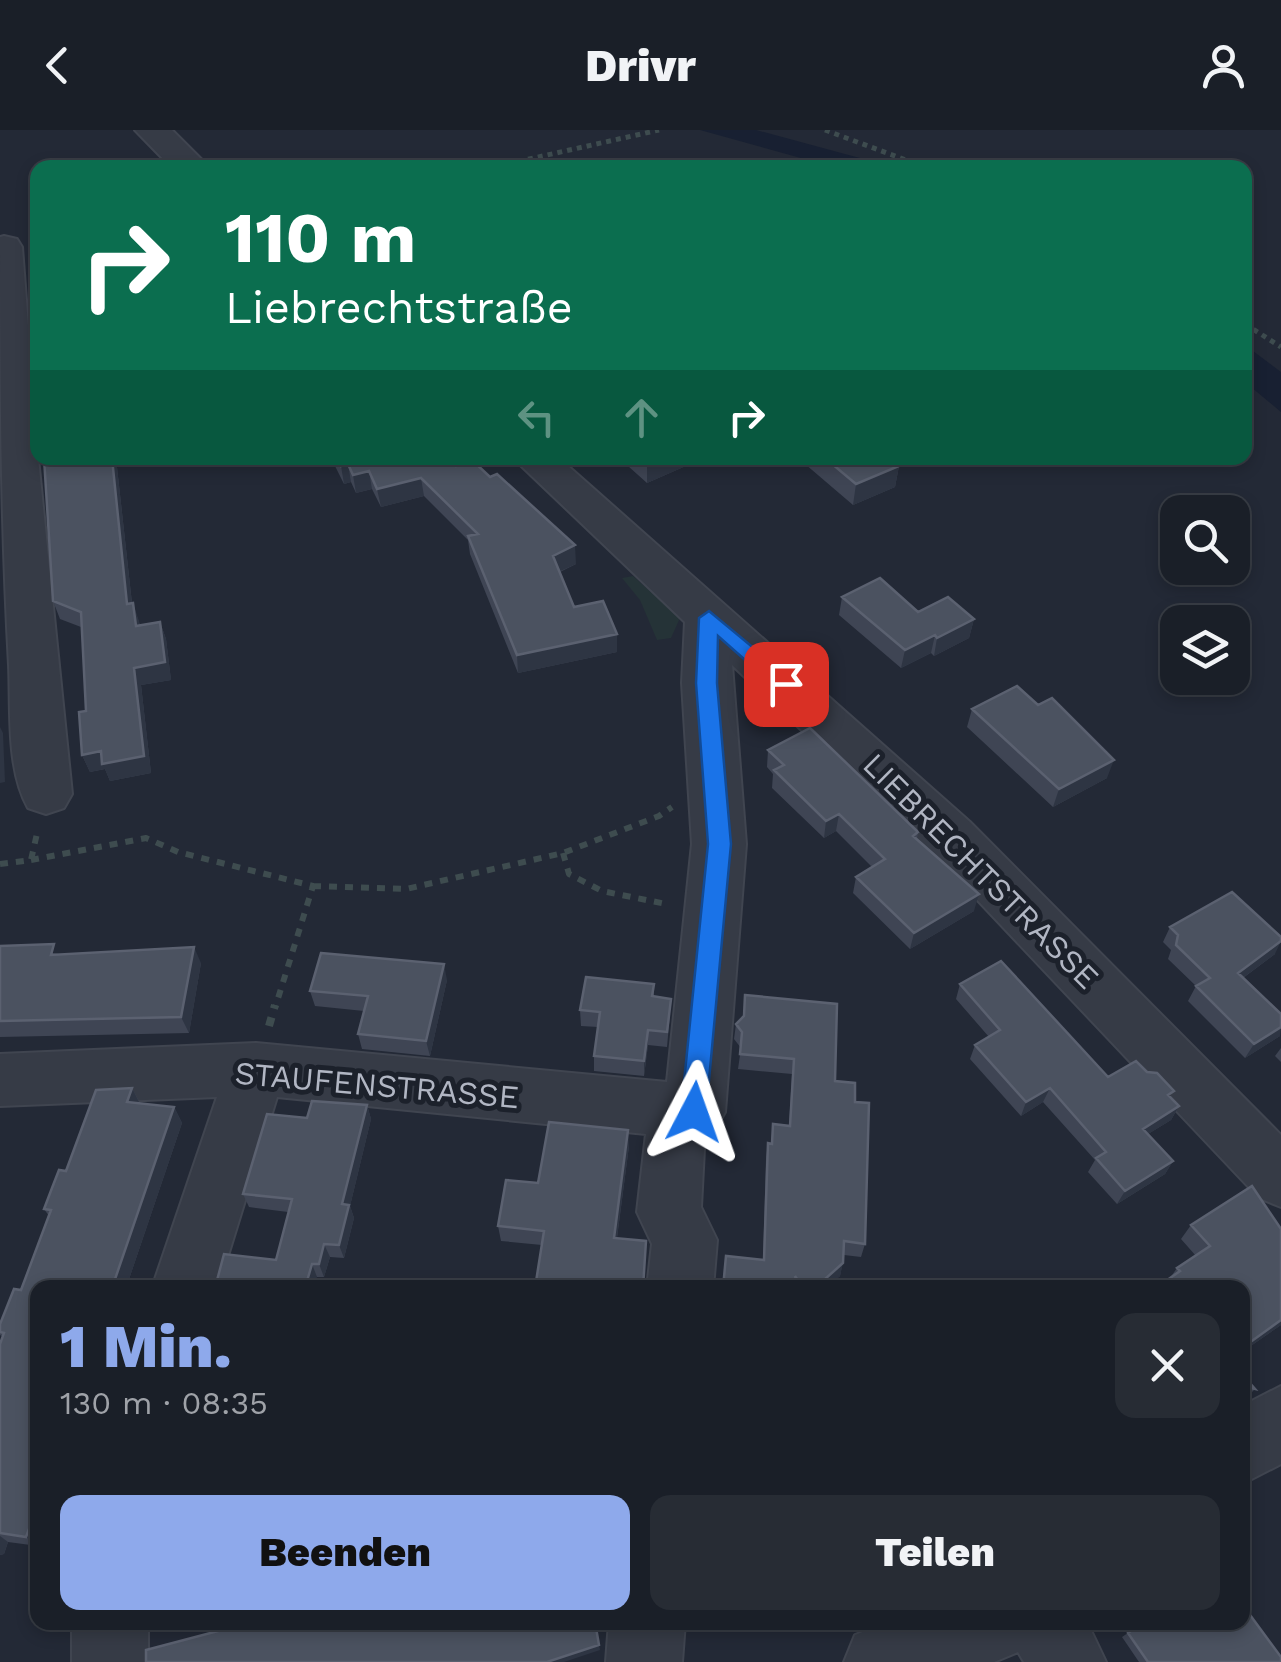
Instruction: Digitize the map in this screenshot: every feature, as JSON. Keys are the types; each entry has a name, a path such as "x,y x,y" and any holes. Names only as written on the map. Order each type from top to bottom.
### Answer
{"street":[{"path":"152,130 184,160"},
{"path":"14,245 7,386 17,680 46,794"},
{"name":"LIEBRECHTSTRASSE","path":"542,465 952,837 1281,1178"},
{"path":"681,1280 685,1240 669,1212 673,1142 694,1112 720,844 706,683 709,618"},
{"path":"189,1280 256,1069"},
{"name":"STAUFENSTRASSE","path":"0,1080 256,1069 694,1112"},
{"path":"1250,1443 1281,1421"},
{"path":"110,1630 110,1662"},
{"path":"644,1662 647,1630"},
{"path":"882,1662 917,1654 979,1630"},
{"path":"1047,1630 1068,1662"}],"path":[{"path":"638,130 644,134"},
{"path":"525,160 659,130"},
{"path":"825,130 906,160"},
{"path":"1252,328 1281,347"},
{"path":"0,864 146,838 178,852 313,886 406,889 562,853 659,816 715,774"},
{"path":"31,860 46,794"},
{"path":"562,853 569,874 602,891 638,900 712,909"},
{"path":"256,1069 313,886"}],"shaded area":[{"path":"633,576 680,618 671,638 657,640 640,600 622,578"}],"water":[{"path":"700,130 756,130 867,160 808,160"},
{"path":"1252,350 1281,372 1281,412 1252,388"}],"building":[{"path":"44,465 113,465 127,604 133,603 136,626 160,622 165,662 134,668 144,756 102,764 101,751 82,755 79,712 86,711 81,612 53,601"},
{"path":"348,465 477,465 490,477 497,474 575,545 553,556 574,607 603,601 617,634 517,655 468,536 478,534 421,478 377,489 369,471 353,475"},
{"path":"833,465 899,466 856,484"},
{"path":"880,578 918,612 948,597 974,619 905,650 842,597"},
{"path":"1017,686 1038,705 1052,698 1114,760 1059,789 972,709"},
{"path":"810,728 918,832 913,836 979,894 914,933 856,877 885,859 839,814 826,821 774,770 784,765 768,750"},
{"path":"1232,892 1281,937 1281,941 1238,973 1281,1014 1281,1027 1254,1044 1196,986 1210,978 1176,945 1178,935 1170,927"},
{"path":"54,944 51,955 194,947 181,1017 0,1021 0,946"},
{"path":"321,953 444,964 426,1041 358,1034 368,996 310,991"},
{"path":"1001,961 1108,1077 1136,1061 1147,1072 1157,1073 1174,1091 1168,1095 1179,1106 1143,1129 1173,1161 1125,1191 1096,1158 1106,1152 1050,1088 1026,1102 975,1045 1000,1030 960,984"},
{"path":"586,977 654,984 652,996 671,999 667,1032 648,1030 644,1061 594,1056 600,1012 580,1010"},
{"path":"745,995 837,1004 835,1081 855,1083 855,1102 869,1103 865,1244 844,1241 843,1263 824,1280 798,1280 795,1276 796,1280 724,1280 726,1256 764,1260 768,1143 772,1144 773,1124 790,1126 794,1059 740,1054 742,1032 736,1024 744,1016"},
{"path":"132,1088 127,1102 174,1107 115,1280 30,1280 30,1526 26,1537 0,1533 0,1344 4,1333 0,1332 0,1324 14,1289 21,1290 51,1210 44,1209 59,1170 66,1171 96,1090"},
{"path":"312,1101 367,1105 342,1204 349,1205 339,1245 324,1244 319,1264 312,1264 307,1280 217,1280 224,1254 276,1260 292,1199 243,1194 267,1114 307,1118"},
{"path":"549,1122 628,1130 614,1238 646,1241 644,1280 536,1280 544,1231 498,1226 506,1180 538,1183"},
{"path":"1252,1186 1281,1229 1281,1320 1250,1342 1250,1280 1167,1280 1180,1271 1177,1268 1210,1246 1191,1225"},
{"path":"1250,1615 1281,1662 1148,1662 1128,1633 1250,1630"},
{"path":"222,1630 596,1630 599,1645 547,1662 146,1662 146,1650"}],"route":[{"path":"694,1112 720,844 706,683 709,618 786,684"}]}
